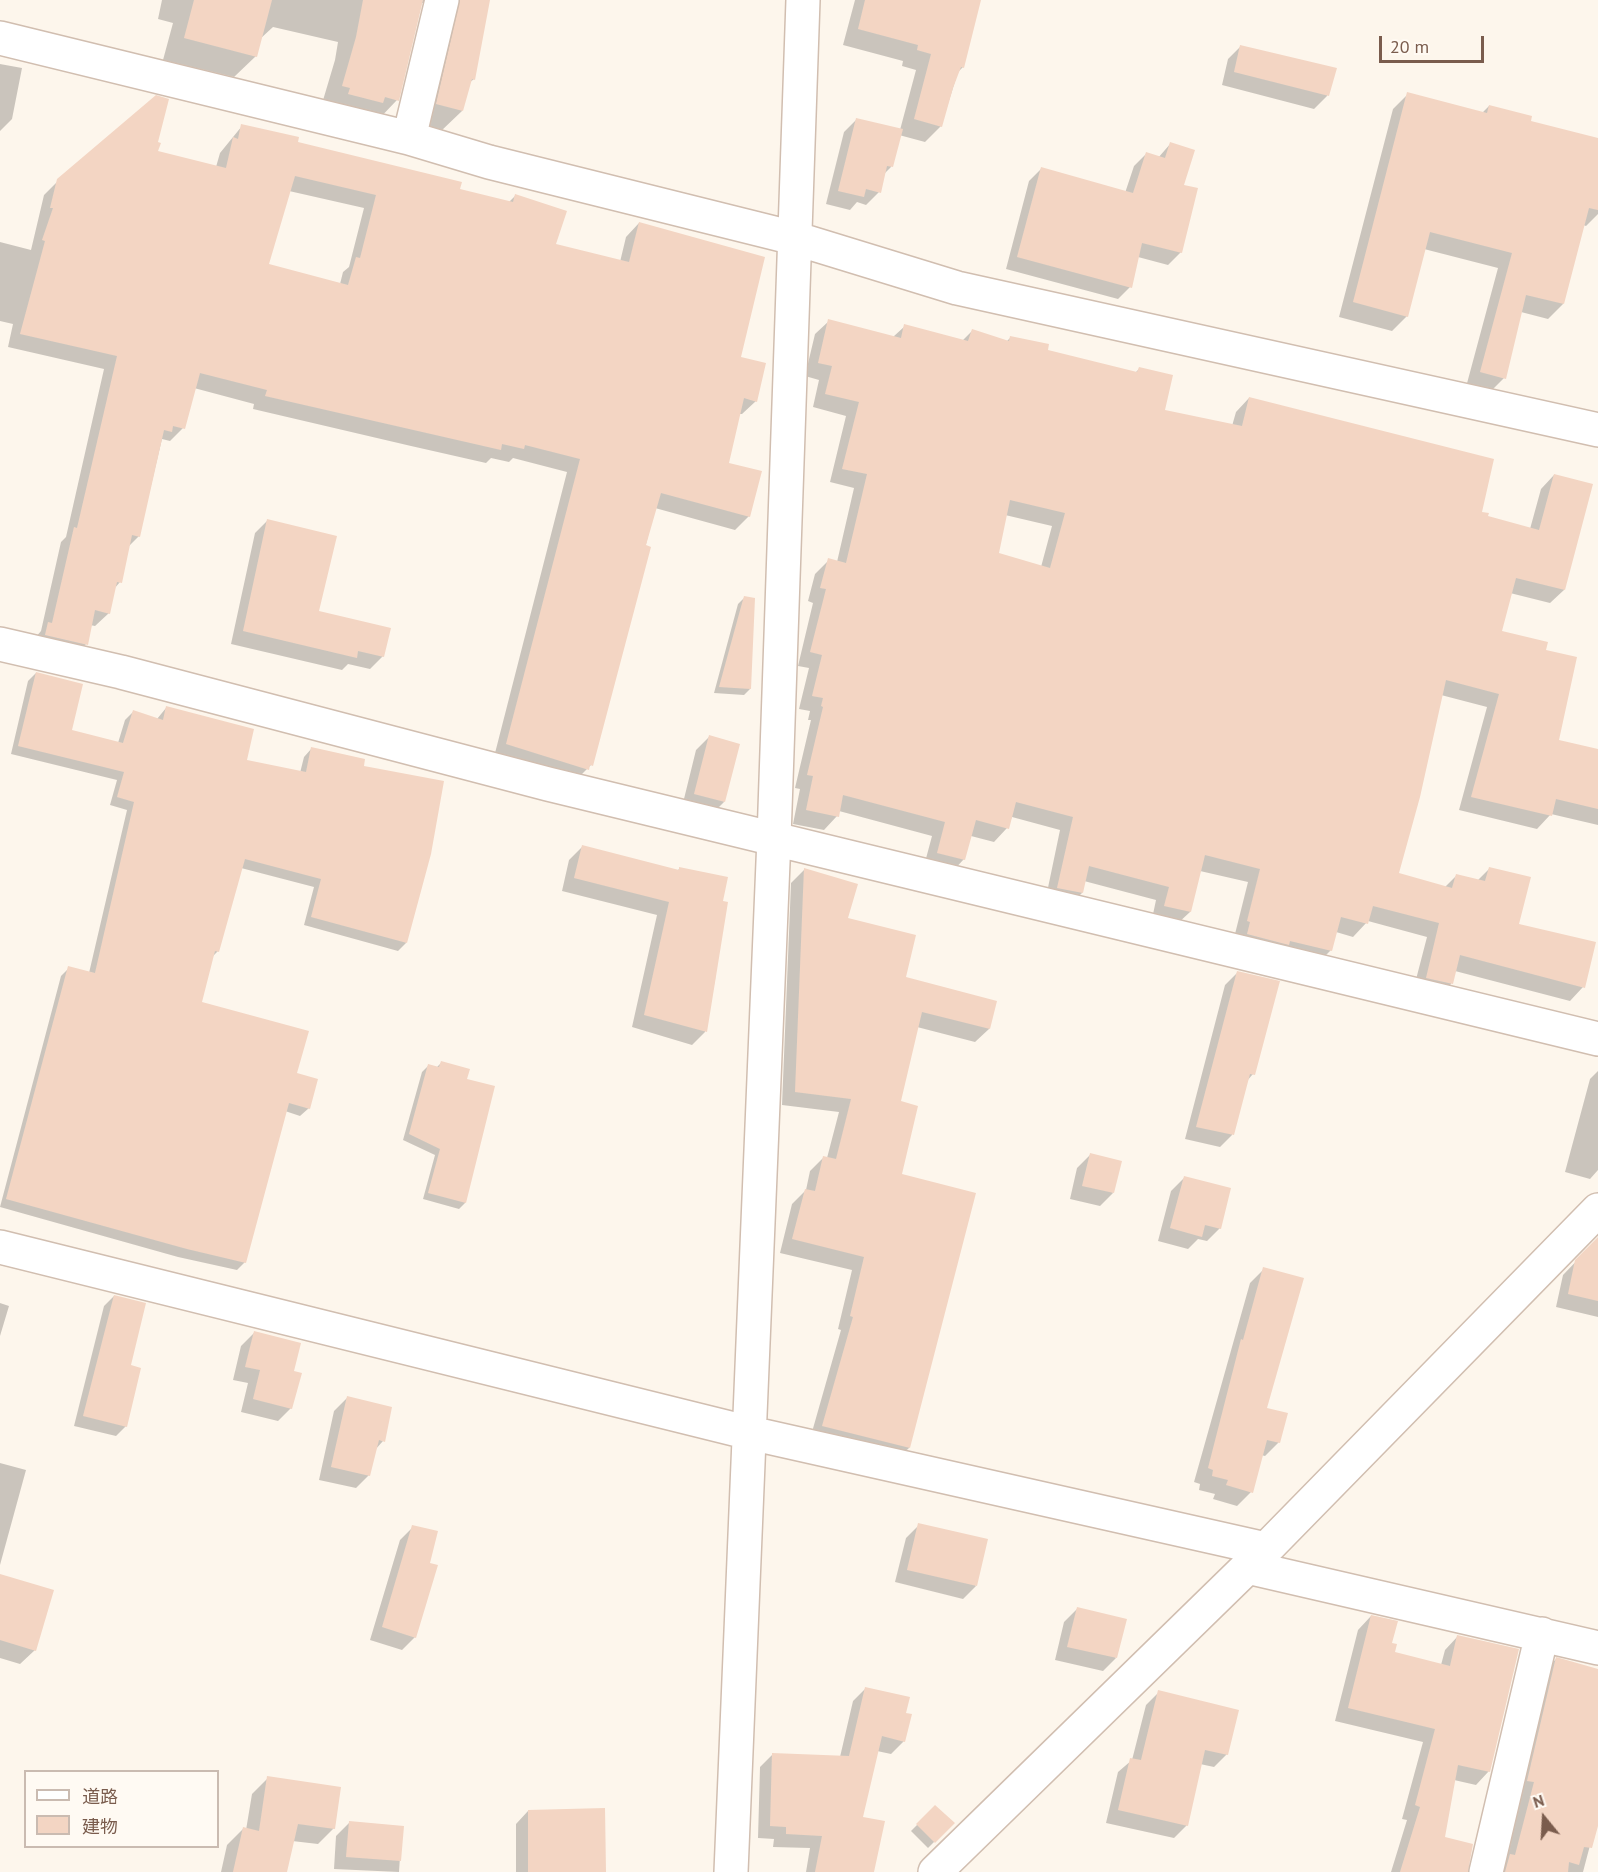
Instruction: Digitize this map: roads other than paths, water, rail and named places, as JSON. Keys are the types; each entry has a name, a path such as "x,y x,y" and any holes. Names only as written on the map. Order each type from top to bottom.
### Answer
{"street":[{"path":"409,138 442,0"},
{"path":"730,1872 774,838 802,0"},
{"path":"0,38 409,138 489,162 794,238 957,288 1598,430"},
{"path":"0,644 122,672 548,784 1598,1039"},
{"path":"935,1872 1256,1558 1598,1210"},
{"path":"0,1247 1256,1558 1598,1648"},
{"path":"1486,1872 1542,1634"}]}
